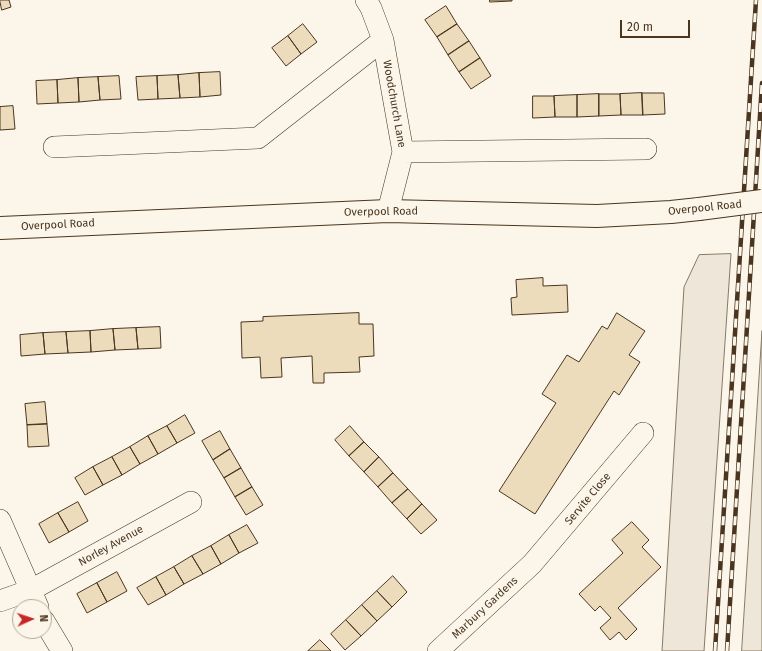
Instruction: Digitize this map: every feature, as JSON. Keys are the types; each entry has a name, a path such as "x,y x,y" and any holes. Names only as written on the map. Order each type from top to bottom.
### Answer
{"main road":[{"name":"Overpool Road","path":"0,228 388,211 597,216 671,212 762,201"}],"street":[{"name":"Woodchurch Lane","path":"373,2 383,40 403,152 388,211"},
{"path":"54,147 258,138 383,40"},
{"path":"403,152 646,149"},
{"name":"Servite Close","path":"532,564 643,433"},
{"name":"Norley Avenue","path":"35,599 191,502"},
{"path":"0,520 35,599"},
{"name":"Marbury Gardens","path":"438,651 532,564"},
{"name":"Norley Avenue","path":"0,601 12,600"},
{"path":"52,634 62,651"}],"shaded area":[{"path":"731,254 704,651 662,651 684,287 699,255"},
{"path":"762,331 762,651 742,651"}],"building":[{"path":"0,0 9,0 11,7 2,10"},
{"path":"490,0 512,0 512,1 490,2"},
{"path":"446,6 457,24 437,37 425,20"},
{"path":"303,24 317,42 301,54 288,36"},
{"path":"457,24 469,41 448,55 437,37"},
{"path":"288,36 301,54 286,66 272,48"},
{"path":"469,41 480,58 459,72 448,55"},
{"path":"480,58 491,76 471,89 459,72"},
{"path":"220,72 221,95 200,97 199,73"},
{"path":"199,73 200,97 180,98 178,75"},
{"path":"178,75 180,98 158,99 157,76"},
{"path":"119,76 121,99 100,100 98,77"},
{"path":"157,76 158,99 138,100 136,77"},
{"path":"98,77 100,100 79,102 78,78"},
{"path":"78,78 79,102 58,103 57,80"},
{"path":"57,80 58,103 37,104 36,81"},
{"path":"642,93 643,115 621,115 620,94"},
{"path":"642,93 664,93 665,114 643,115"},
{"path":"599,94 620,94 621,115 599,116"},
{"path":"599,94 599,116 577,117 577,95"},
{"path":"577,95 577,117 555,117 554,96"},
{"path":"533,96 554,96 555,117 533,118"},
{"path":"13,106 15,129 0,130 0,107"},
{"path":"543,278 543,286 567,285 568,312 512,315 511,298 517,297 516,280"},
{"path":"359,313 359,324 373,324 374,356 359,357 360,372 324,373 324,383 313,383 312,356 281,358 282,377 261,378 260,357 242,358 241,322 263,321 263,317"},
{"path":"617,313 645,331 629,355 640,362 619,395 614,391 535,514 499,491 556,403 542,394 567,355 579,362 602,326 607,329"},
{"path":"160,327 161,348 138,349 136,328"},
{"path":"136,328 138,349 115,350 113,329"},
{"path":"113,329 115,350 91,352 90,331"},
{"path":"90,331 91,352 68,353 66,332"},
{"path":"66,332 68,353 45,354 43,333"},
{"path":"43,333 45,354 21,356 20,335"},
{"path":"45,402 47,424 27,425 25,404"},
{"path":"185,415 195,433 177,443 167,426"},
{"path":"47,424 49,446 28,447 27,425"},
{"path":"167,426 177,443 158,454 148,436"},
{"path":"350,426 364,442 349,456 335,440"},
{"path":"220,431 230,449 213,460 202,441"},
{"path":"148,436 158,454 140,464 130,447"},
{"path":"364,442 379,457 364,472 349,456"},
{"path":"130,447 140,464 122,475 112,457"},
{"path":"230,449 241,468 224,478 213,460"},
{"path":"112,457 122,475 103,485 93,467"},
{"path":"379,457 393,473 378,487 364,472"},
{"path":"93,467 103,485 85,495 75,478"},
{"path":"241,468 252,487 235,497 224,478"},
{"path":"393,473 408,489 392,503 378,487"},
{"path":"252,487 263,505 246,515 235,497"},
{"path":"408,489 422,504 407,519 392,503"},
{"path":"78,502 88,521 69,532 58,513"},
{"path":"422,504 437,520 421,534 407,519"},
{"path":"58,513 69,532 49,543 39,524"},
{"path":"632,522 649,540 642,547 661,567 618,608 637,629 626,640 619,632 610,640 600,628 611,618 600,606 595,611 579,594 623,553 612,540"},
{"path":"247,525 258,543 239,553 229,535"},
{"path":"229,535 239,553 221,564 211,546"},
{"path":"211,546 221,564 203,574 192,556"},
{"path":"192,556 203,574 184,584 174,567"},
{"path":"174,567 184,584 166,595 156,577"},
{"path":"117,572 127,591 107,602 97,583"},
{"path":"393,576 407,592 392,607 377,591"},
{"path":"156,577 166,595 148,605 137,588"},
{"path":"97,583 107,602 87,613 77,594"},
{"path":"377,591 392,607 377,621 362,605"},
{"path":"362,605 377,621 361,636 346,620"},
{"path":"346,620 361,636 345,650 331,634"},
{"path":"320,640 331,651 308,651"}],"railway":[{"path":"715,651 756,0"},
{"path":"727,651 762,83"}]}
